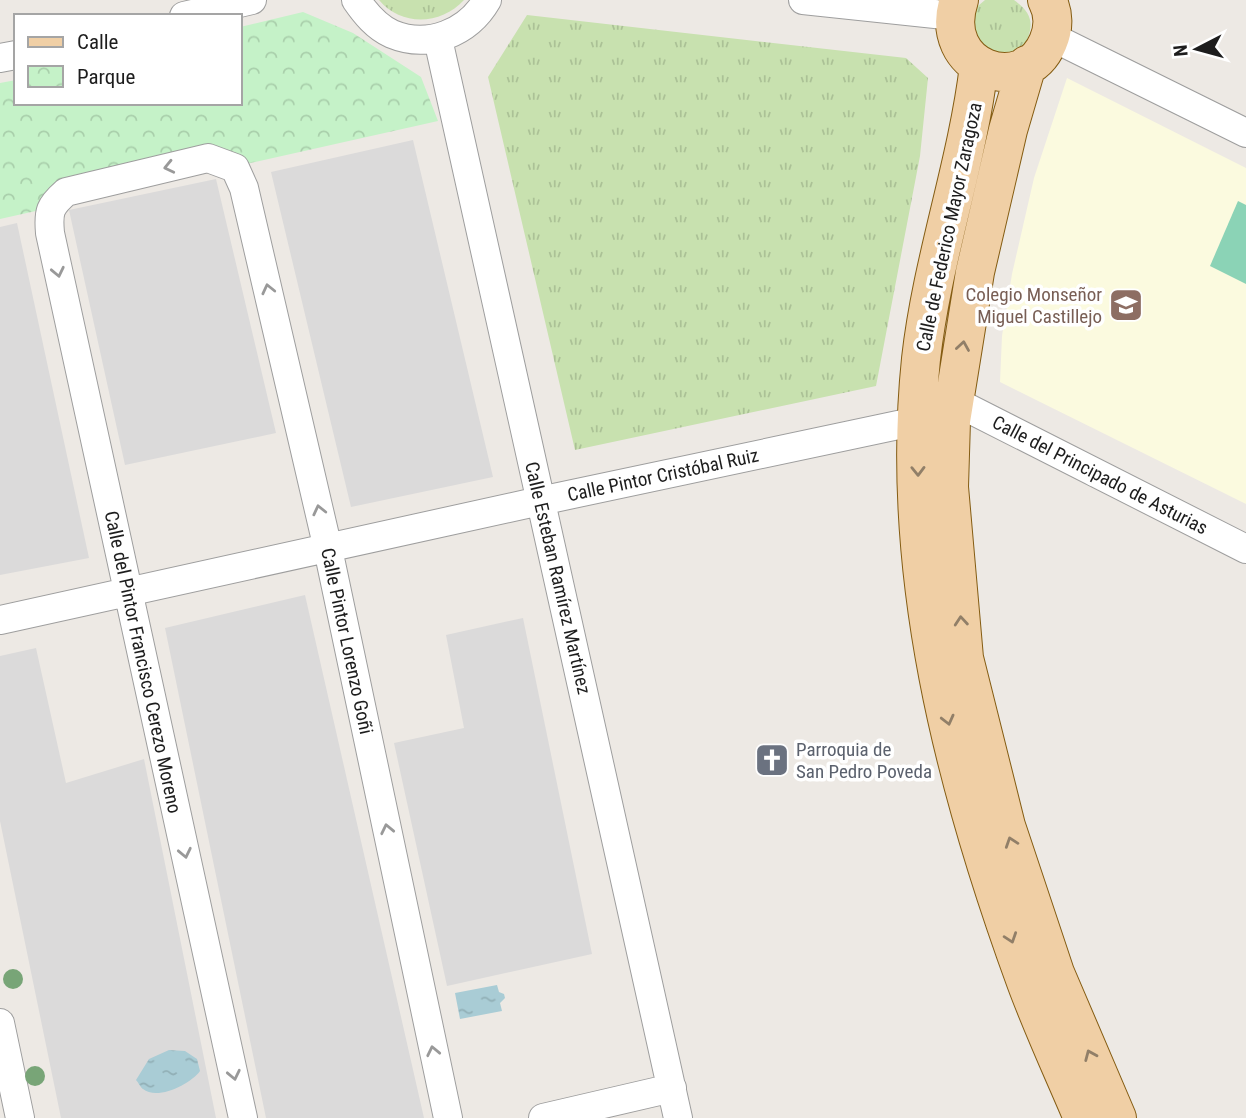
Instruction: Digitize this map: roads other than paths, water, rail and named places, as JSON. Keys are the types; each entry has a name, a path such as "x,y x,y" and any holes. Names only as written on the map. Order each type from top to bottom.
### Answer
{"main road":[{"path":"956,8 954,30 967,57 979,66 1008,71 1027,65 1038,58 1045,48 1049,10"},
{"name":"Calle de Federico Mayor Zaragoza","path":"1027,65 1008,130 975,272 951,421 949,487 964,658 1006,827 1055,973 1117,1118"},
{"name":"Calle de Federico Mayor Zaragoza","path":"979,66 974,114 930,303 921,359 917,421 918,523 934,663 976,834 1026,984 1083,1118"}],"street":[{"path":"192,14 252,0"},
{"path":"356,0 371,20 390,34 414,40 438,38 460,29 479,13 487,0"},
{"path":"803,0 956,8"},
{"path":"1049,10 1246,133"},
{"name":"Calle Esteban Ramírez Martínez","path":"438,38 678,1118"},
{"name":"Calle Pintor Lorenzo Goñi","path":"52,205 66,192 208,158 235,168 244,188 328,549 447,1118"},
{"name":"Calle del Pintor Francisco Cerezo Moreno","path":"52,205 50,233 243,1118"},
{"name":"Calle del Principado de Asturias","path":"954,401 1246,549"},
{"name":"Calle Pintor Cristóbal Ruiz","path":"0,620 917,421"},
{"path":"0,1023 20,1118"},
{"path":"543,1118 672,1088"}],"water":[{"path":"497,985 505,998 500,1003 502,1011 460,1019 455,993"},
{"path":"169,1050 185,1051 197,1059 200,1071 189,1081 165,1092 149,1092 143,1089 136,1080 149,1059"}],"place":[{"name":"Colegio Monseñor Miguel Castillejo","path":"1126,305"},
{"name":"Parroquia de San Pedro Poveda","path":"772,760"}]}
